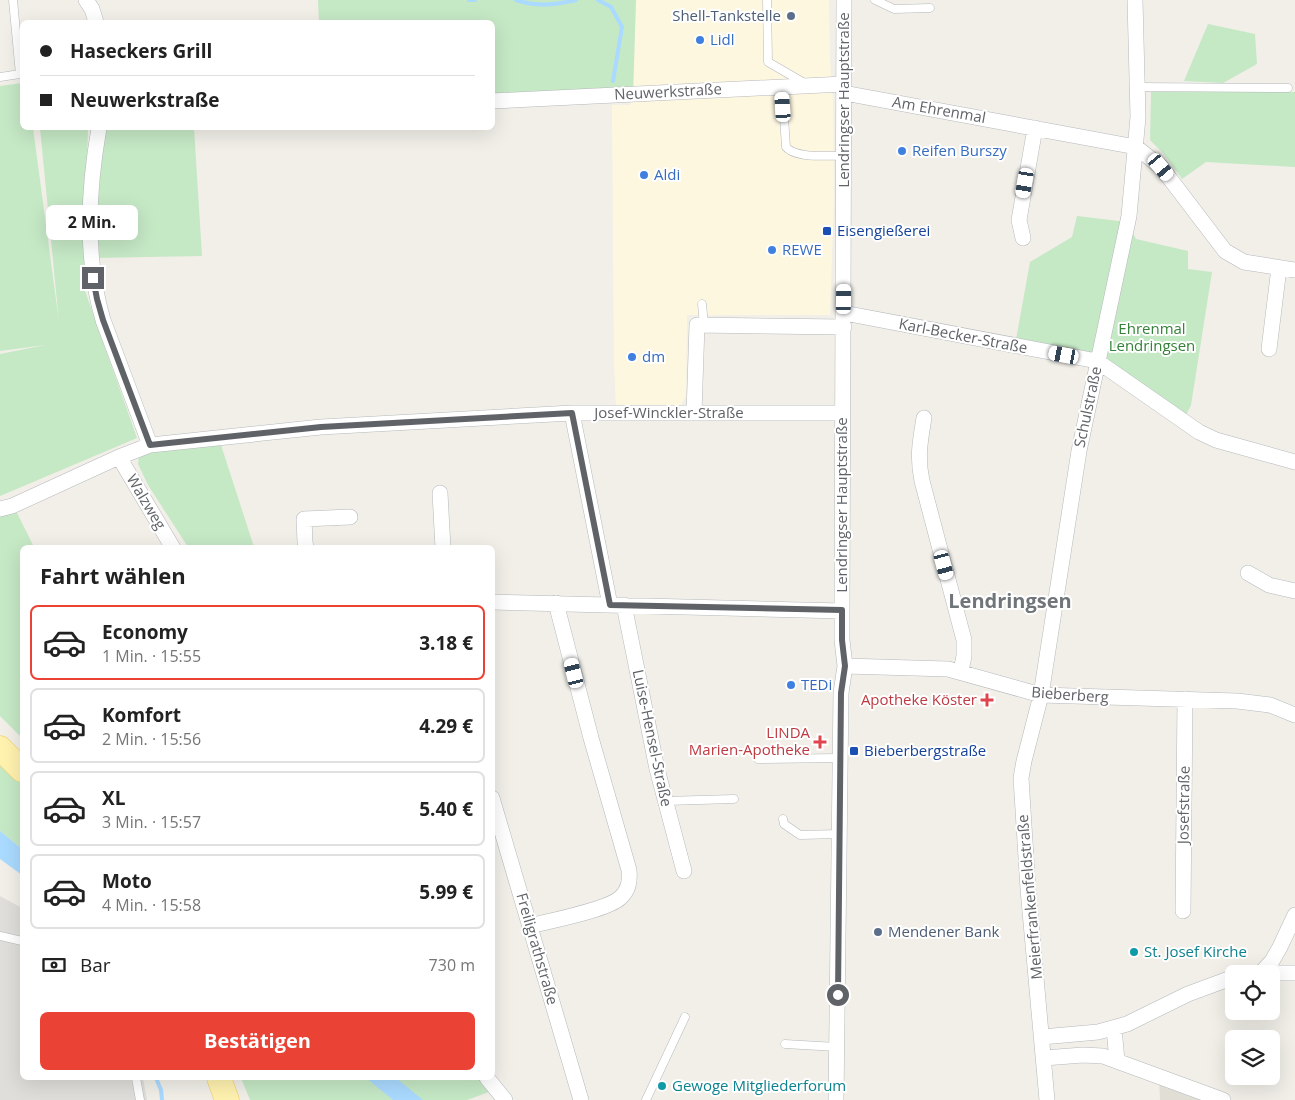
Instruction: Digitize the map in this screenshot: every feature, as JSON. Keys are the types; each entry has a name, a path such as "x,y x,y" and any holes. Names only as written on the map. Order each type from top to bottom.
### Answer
{"main road":[{"path":"0,748 20,768"},
{"path":"220,1080 227,1100"}],"street":[{"path":"86,0 92,9 95,20"},
{"name":"Lendringser Hauptstraße","path":"836,1100 841,693 845,666 842,640 844,0"},
{"name":"Schulstraße","path":"1040,695 1079,451 1129,216 1138,117 1135,0"},
{"name":"Neuwerkstraße","path":"495,100 809,86 844,89"},
{"name":"Am Ehrenmal","path":"844,89 1136,147"},
{"path":"1023,238 1019,220 1035,128"},
{"path":"99,130 93,160 90,235 97,299 103,320 150,445"},
{"path":"1136,147 1154,160 1166,173 1225,252 1244,262 1295,270"},
{"path":"1269,349 1279,268"},
{"name":"Karl-Becker-Straße","path":"704,325 844,320 1097,362 1199,432 1216,440 1295,462"},
{"path":"694,413 697,325 704,325"},
{"name":"Josef-Winckler-Straße","path":"0,509 12,506 119,457 150,445 321,427 572,413 843,413"},
{"name":"Luise-Hensel-Straße","path":"572,413 657,769 684,871"},
{"path":"924,418 918,448 918,463 964,640 964,656 961,671"},
{"name":"Walzweg","path":"119,457 171,545"},
{"path":"440,493 443,545"},
{"path":"306,545 304,519 350,517"},
{"path":"1248,573 1269,585 1295,591"},
{"path":"495,602 842,610"},
{"path":"530,926 600,908 615,901 622,897 628,888 630,879 556,603"},
{"name":"Bieberberg","path":"845,666 961,671 1040,695 1253,702 1270,705 1295,715"},
{"name":"Meierfrankenfeldstraße","path":"1040,695 1021,778 1028,888 1047,1100"},
{"name":"Josefstraße","path":"1182,911 1185,700"},
{"name":"Freiligrathstraße","path":"495,808 581,1100"},
{"path":"1264,965 1276,954 1295,915"},
{"path":"1280,973 1295,973"},
{"path":"1042,1037 1098,1032 1128,1024 1188,994 1225,980"},
{"path":"1114,1028 1117,1060"},
{"path":"1044,1058 1083,1055 1103,1056 1223,1100"},
{"path":"488,1080 505,1100"}],"lane":[{"path":"0,77 20,74 13,0"},
{"path":"767,0 768,62 809,86"},
{"path":"875,0 894,9 930,8"},
{"path":"782,87 786,147 793,153 799,154 844,156"},
{"path":"1137,87 1288,88"},
{"path":"702,304 704,325"},
{"path":"758,759 840,758"},
{"path":"665,801 734,799"},
{"path":"783,819 784,824 800,835 839,834"},
{"path":"0,936 20,941"},
{"path":"646,1100 685,1017"},
{"path":"785,1044 837,1047"},
{"path":"136,1080 140,1100"}],"shaded area":[{"path":"636,0 829,0 834,194 830,315 687,315 686,397 681,405 616,407 612,105 630,105 633,95"},
{"path":"0,896 20,907 20,1080 143,1080 147,1100 0,1100"},
{"path":"1159,1077 1223,1100 1160,1100"}],"green space":[{"path":"318,0 636,0 633,95 495,101 495,20 319,20"},
{"path":"1208,24 1255,34 1257,64 1223,83 1184,81"},
{"path":"20,83 20,130 33,130 59,322 40,130 88,130 84,288 137,438 0,496 0,354 45,345 0,351 0,86"},
{"path":"1151,92 1295,92 1295,167 1206,162 1182,179 1163,153 1150,140"},
{"path":"99,130 194,130 202,256 92,258"},
{"name":"Ehrenmal Lendringsen","path":"1077,216 1127,222 1136,239 1188,251 1188,269 1212,272 1191,405 1186,415 1097,362 1015,345 1030,262 1072,237"},
{"path":"220,442 253,545 187,545 148,485 138,464 139,456 167,449"},
{"path":"17,513 33,545 20,545 20,736 0,716 0,514"},
{"path":"0,763 20,782 20,847 0,831"},
{"path":"242,1080 480,1080 489,1092 467,1100 250,1100"}],"water":[{"path":"0,831 20,847 20,874 0,859"},
{"path":"368,1080 398,1080 423,1100 393,1100"}],"waterway":[{"path":"469,0 475,0"},
{"path":"516,0 531,4 560,3 576,0"},
{"path":"598,0 611,7 622,27 613,81"},
{"path":"157,1080 161,1090 162,1100"}],"place":[{"name":"Shell-Tankstelle","path":"791,16"},
{"name":"Lidl","path":"700,40"},
{"name":"Reifen Burszy","path":"902,151"},
{"name":"Aldi","path":"644,175"},
{"name":"Eisengießerei","path":"827,231"},
{"name":"REWE","path":"772,250"},
{"name":"dm","path":"632,357"},
{"name":"TEDi","path":"791,685"},
{"name":"Apotheke Köster","path":"987,700"},
{"name":"LINDA Marien-Apotheke","path":"820,742"},
{"name":"Bieberbergstraße","path":"854,751"},
{"name":"Mendener Bank","path":"878,932"},
{"name":"St. Josef Kirche","path":"1134,952"},
{"name":"Gewoge Mitgliederforum","path":"662,1086"}],"district":[{"name":"Lendringsen","path":"1010,601"}],"route":[{"path":"93,278 103,320 150,445 321,427 572,413 610,605 842,610 842,640 845,666 841,693 838,995"}]}
